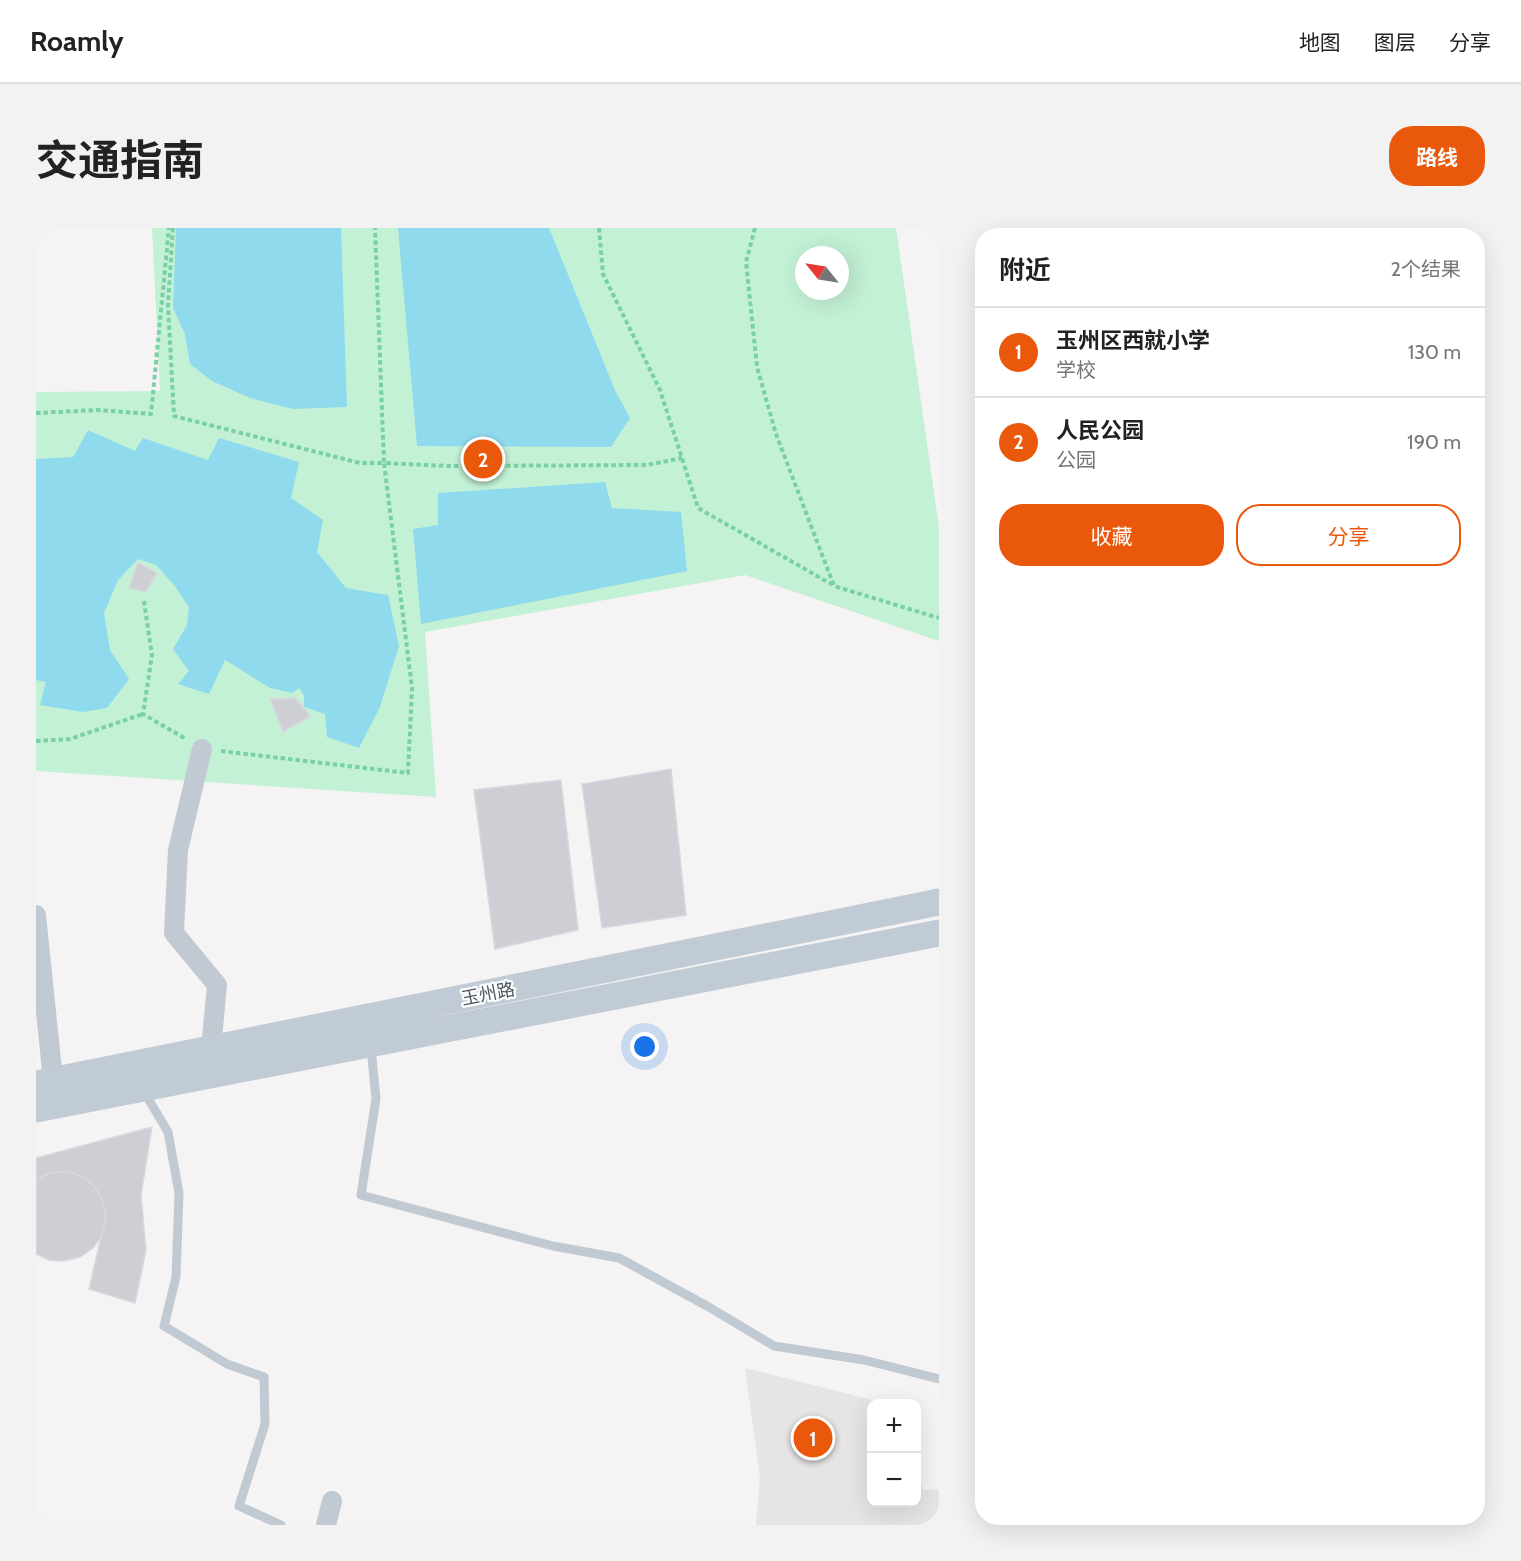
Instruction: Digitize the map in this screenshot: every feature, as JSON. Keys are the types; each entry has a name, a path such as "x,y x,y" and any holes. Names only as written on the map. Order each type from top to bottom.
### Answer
{"main road":[{"name":"玉州路","path":"44,1082 939,902"},
{"name":"玉州路","path":"36,1109 939,933"}],"street":[{"path":"202,749 178,850 174,933 217,985 211,1049"},
{"path":"36,915 44,1082"},
{"path":"326,1525 332,1501"}],"lane":[{"path":"370,1044 376,1099 361,1196 553,1246 619,1258 774,1346 864,1360 939,1379"},
{"path":"142,1088 168,1132 179,1193 176,1277 164,1326 226,1364 264,1377 265,1424 239,1506 281,1525"}],"path":[{"path":"36,413 98,410 151,414 171,228"},
{"path":"171,228 168,305 174,416 360,463 447,466 647,465 682,458"},
{"path":"36,741 69,739 143,714 202,749 408,773 412,688 384,463 375,228"},
{"path":"599,228 603,274 660,390 698,508 834,586 939,618"},
{"path":"754,228 746,262 757,367 776,434 834,586"},
{"path":"143,714 152,655 144,601"}],"shaded area":[{"path":"745,1368 868,1399 867,1507 921,1507 921,1484 923,1490 939,1489 939,1525 756,1525 760,1478"}],"green space":[{"path":"152,228 896,228 939,527 939,641 745,575 425,632 436,797 36,771 36,392 160,391"}],"water":[{"path":"176,228 341,228 347,407 293,409 250,398 212,381 190,364 185,334 173,308"},
{"path":"398,228 549,228 615,390 630,418 611,447 417,446"},
{"path":"88,430 135,451 143,438 208,460 219,438 299,462 291,498 323,520 317,552 346,588 388,595 399,646 380,707 359,748 327,737 325,714 304,707 304,696 299,688 292,693 270,688 225,660 209,694 178,684 189,671 173,649 187,625 189,607 156,565 138,559 118,580 104,613 110,650 129,679 107,708 83,712 40,705 46,682 36,680 36,459 73,457"},
{"path":"605,482 612,508 681,512 687,571 421,624 413,529 438,525 438,493"}],"building":[{"path":"138,562 157,573 146,592 129,588"},
{"path":"295,698 311,716 283,732 270,699"},
{"path":"671,769 686,915 602,928 582,784"},
{"path":"561,780 578,930 495,949 474,790"},
{"path":"152,1127 141,1195 146,1250 135,1303 89,1289 101,1237 93,1248 80,1257 64,1261 49,1260 36,1254 36,1158"},
{"path":"53,1172 67,1172 81,1176 92,1184 101,1196 105,1209 105,1223 101,1237 93,1248 80,1257 64,1261 49,1260 36,1254 36,1179"}],"place":[{"name":"人民公园","path":"483,459"},
{"name":"玉州区西就小学","path":"813,1438"}]}
